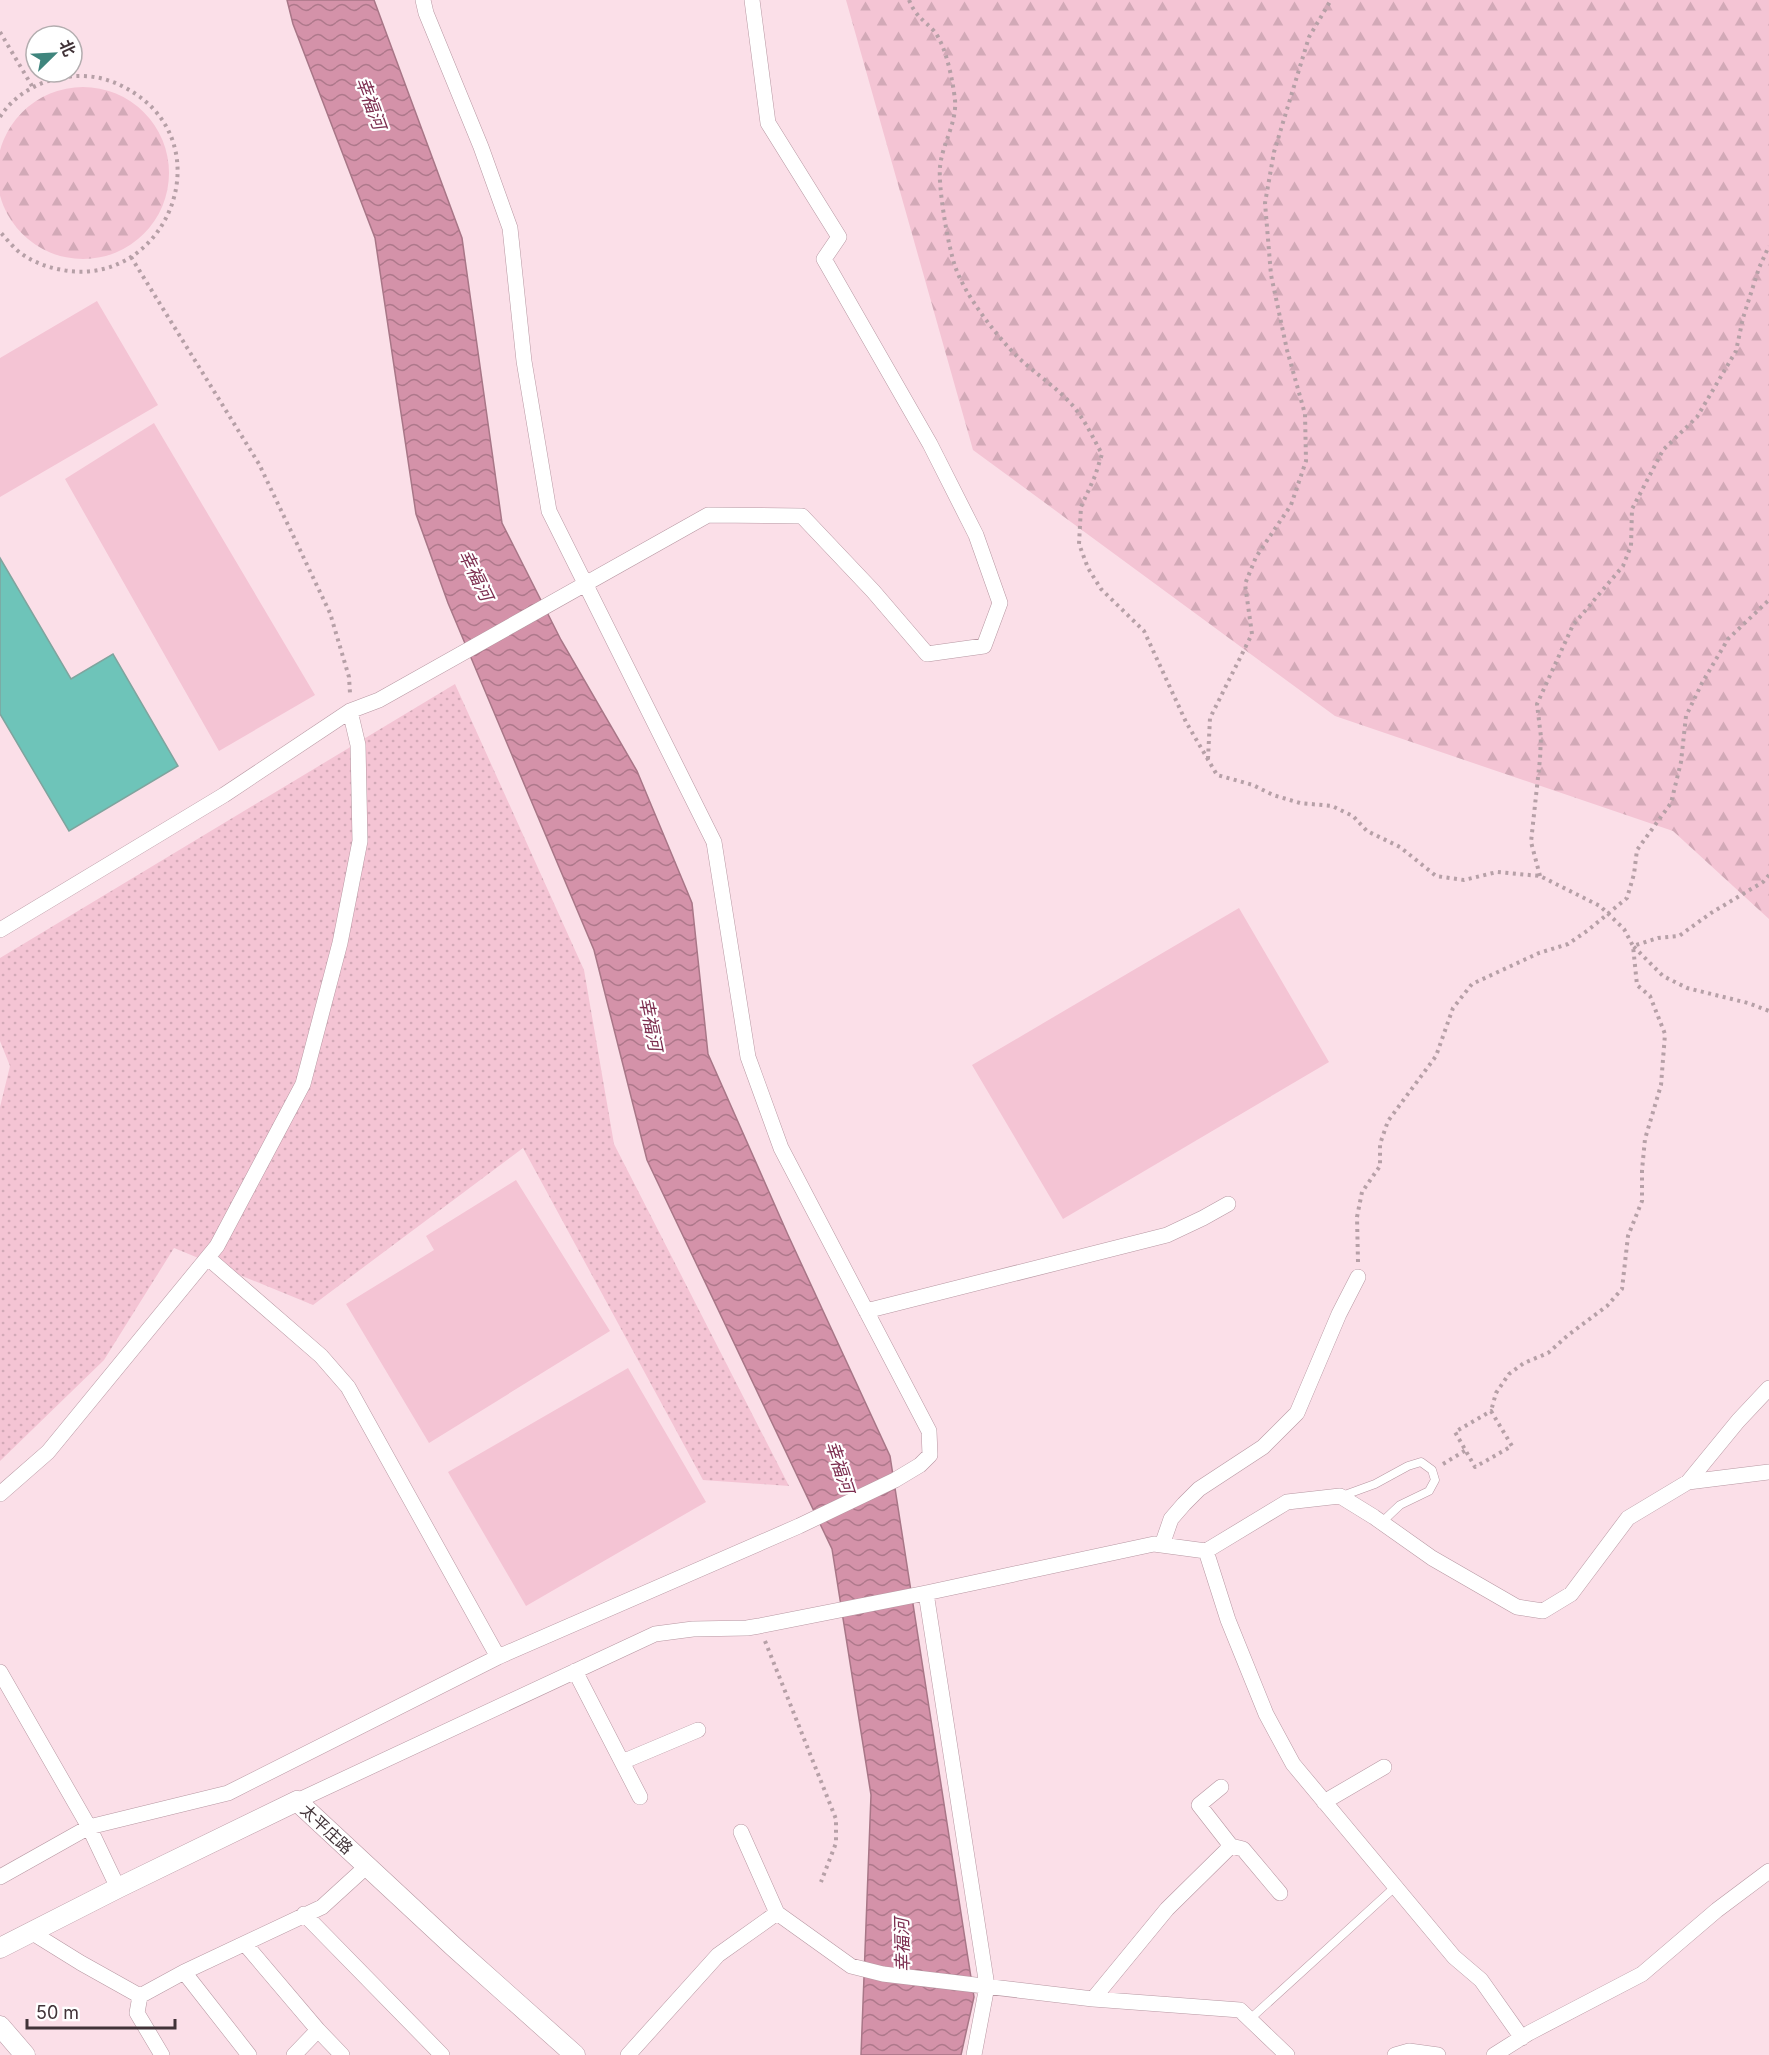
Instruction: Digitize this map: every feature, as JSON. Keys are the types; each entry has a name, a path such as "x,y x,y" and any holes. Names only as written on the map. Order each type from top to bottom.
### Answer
{"street":[{"path":"0,1877 89,1827 228,1793 498,1657 799,1526 895,1480 920,1465 930,1455 929,1431 781,1148 748,1057 714,842 549,511 524,361 510,228 481,147 426,13 423,0"},
{"path":"0,930 224,795 350,711 379,700 445,664 708,515 802,516 873,591 927,654 984,646 1000,603 976,535 930,444 824,259 839,237 768,123 752,0"},
{"path":"0,1494 48,1452 217,1246 303,1084 340,943 360,841 358,745 350,711"},
{"path":"866,1311 1167,1234 1228,1204"},
{"path":"208,1258 321,1356 348,1387 498,1657"},
{"path":"1162,1545 1171,1519 1184,1504 1200,1489 1263,1447 1297,1413 1339,1314 1358,1277"},
{"path":"297,1801 655,1634 693,1629 759,1626 923,1594 1154,1544 1206,1551 1287,1502 1340,1496 1382,1522 1432,1558 1517,1607 1544,1611 1571,1594 1628,1518 1688,1482 1738,1420 1769,1388"},
{"path":"1688,1482 1769,1472"},
{"path":"1206,1551 1228,1620 1266,1714 1293,1764 1454,1958 1480,1980 1522,2038"},
{"path":"923,1594 987,1986 974,2055"},
{"path":"575,1671 640,1797"},
{"path":"0,1672 89,1827 118,1888"},
{"path":"622,1762 698,1730"},
{"path":"1324,1802 1384,1767"},
{"path":"1221,1787 1199,1805 1231,1846 1243,1849 1280,1893"},
{"name":"太平庄路","path":"0,1948 297,1801 454,1947 575,2055"},
{"path":"741,1832 777,1912 851,1966 883,1974 1093,1999 1240,2010 1287,2055"},
{"path":"1093,1999 1167,1910 1231,1846"},
{"path":"140,1996 184,1972 322,1907 367,1866"},
{"path":"1494,2055 1642,1974 1717,1910 1769,1870"},
{"path":"628,2055 718,1955 777,1912"},
{"path":"304,1914 442,2055"},
{"path":"31,1932 140,1996"},
{"path":"245,1944 342,2055"},
{"path":"184,1972 249,2055"},
{"path":"140,1996 137,2013 162,2055"},
{"path":"0,2026 25,2055"},
{"path":"294,2055 318,2030"},
{"path":"1395,2055 1409,2051 1438,2055"}],"lane":[{"path":"1340,1496 1375,1484 1408,1466 1421,1462 1432,1470 1435,1480 1429,1491 1400,1505 1382,1522"},
{"path":"1250,2019 1395,1887"}],"path":[{"path":"909,0 914,13 936,33 945,51 955,101 954,117 939,167 954,264 966,291 1010,349 1073,406 1087,425 1102,454 1081,507 1079,544 1088,568 1101,589 1144,631 1186,722 1217,774 1300,803 1332,806 1353,816 1367,831 1400,847 1436,876 1464,880 1497,872 1540,876 1600,906 1624,929 1633,946 1663,976 1687,988 1748,1003 1769,1011"},
{"path":"1208,760 1210,718 1252,634 1245,584 1256,557 1291,505 1306,461 1305,414 1271,275 1265,202 1274,152 1309,37 1331,0"},
{"path":"0,32 32,86"},
{"path":"0,117 6,107 32,86 62,76 94,76 125,86 151,105 169,131 178,162 176,195 164,225 144,249 116,266 85,273 52,268 22,254 0,232"},
{"path":"1540,876 1531,842 1541,737 1537,704 1573,625 1623,566 1631,546 1632,510 1663,450 1697,417 1736,351 1743,318 1759,268 1769,246"},
{"path":"131,256 259,464 330,613 349,677 350,711"},
{"path":"1358,1277 1357,1217 1362,1192 1380,1166 1380,1144 1388,1121 1436,1056 1454,1008 1472,984 1539,953 1568,944 1627,898 1634,874 1637,850 1671,803 1681,762 1686,716 1728,639 1769,600"},
{"path":"1633,946 1658,938 1680,936 1711,913 1763,882 1769,875"},
{"path":"1491,1411 1512,1446 1475,1467 1455,1432 1491,1411 1496,1392 1509,1374 1548,1353 1607,1306 1622,1289 1628,1236 1642,1201 1641,1170 1645,1139 1661,1085 1665,1034 1650,996 1636,985 1633,946"},
{"path":"1432,1470 1466,1450"},
{"path":"759,1626 836,1819 836,1843 821,1882"}],"green space":[{"path":"846,0 1769,0 1769,919 1673,831 1335,716 973,450"},
{"path":"83,87 116,94 144,112 162,140 169,173 162,206 144,234 116,252 83,259 50,252 22,234 4,206 -3,173 4,140 22,112 50,94"},
{"path":"97,301 158,405 0,497 0,358"},
{"path":"154,423 315,695 219,751 65,479"},
{"path":"455,684 584,970 614,1144 789,1486 703,1480 523,1148 313,1305 174,1248 104,1360 0,1461 0,1107 10,1066 0,1041 0,958"},
{"path":"1239,908 1329,1062 1063,1219 972,1065"},
{"path":"516,1180 610,1331 429,1443 346,1304 434,1250 426,1236"},
{"path":"628,1368 706,1502 526,1606 448,1472"}],"water":[{"name":"幸福河","path":"287,0 374,0 462,238 502,523 561,640 637,771 692,903 708,1054 890,1456 974,1997 961,2055 861,2055 871,1795 832,1549 647,1160 594,950 448,603 416,514 375,238 293,24"}],"building":[{"path":"0,558 71,679 113,654 178,766 69,831 0,714"}]}
